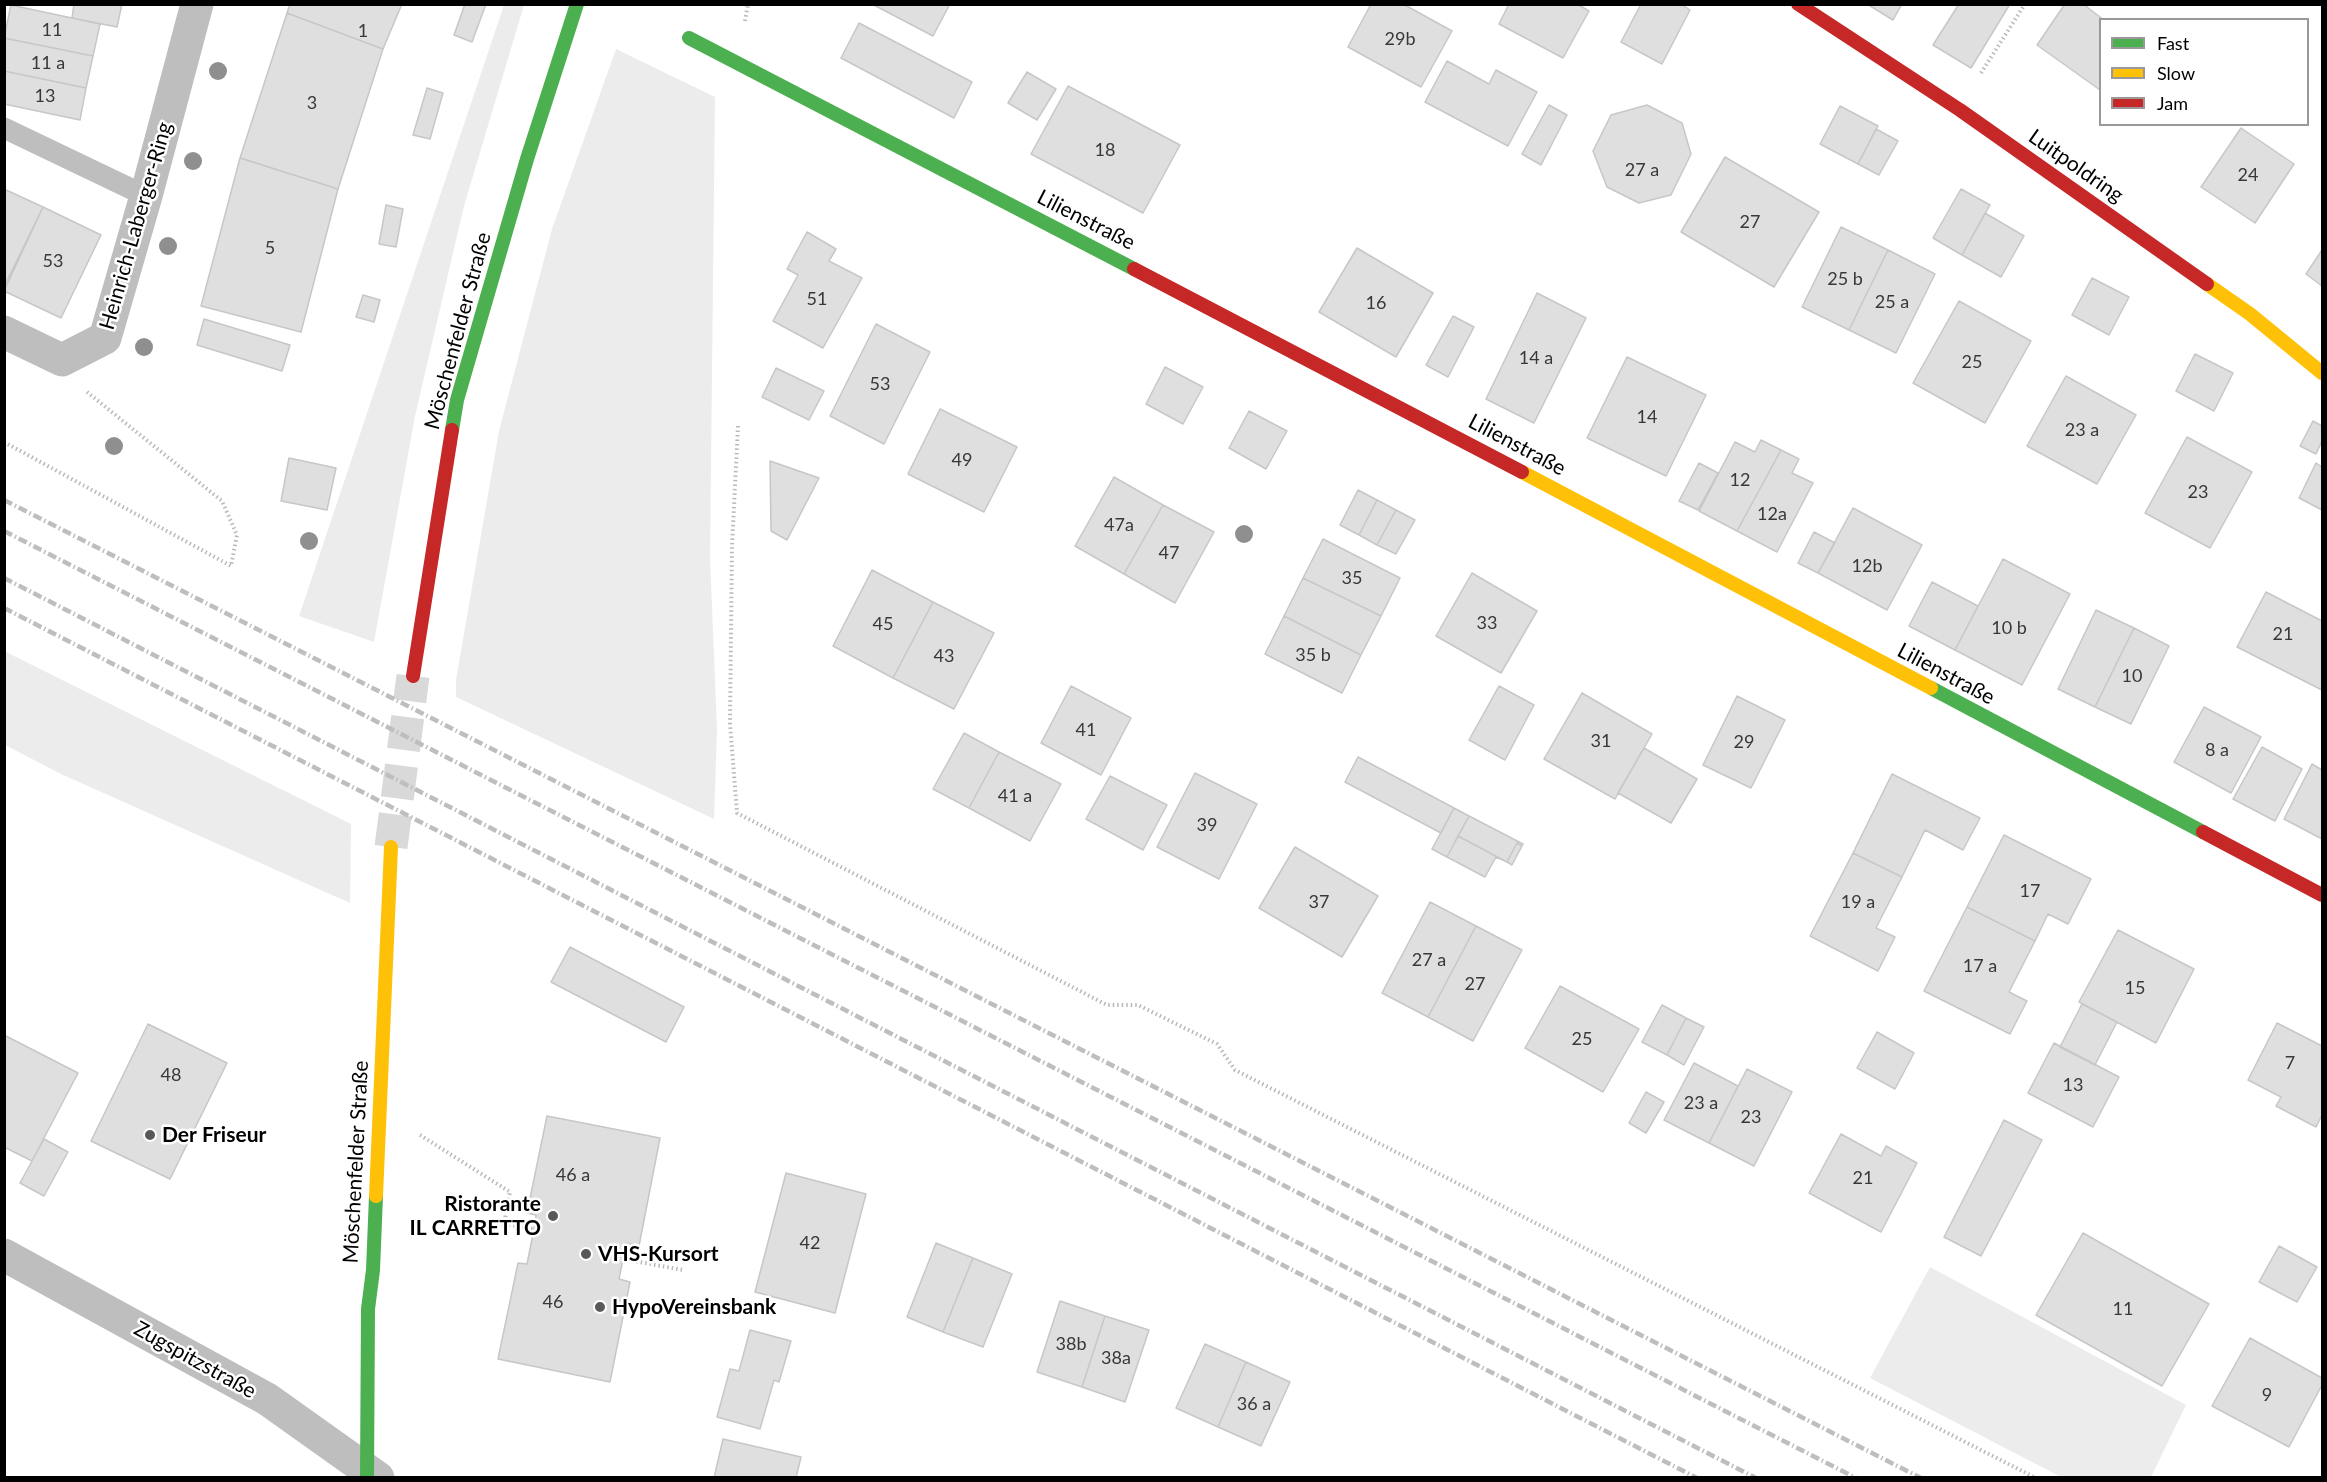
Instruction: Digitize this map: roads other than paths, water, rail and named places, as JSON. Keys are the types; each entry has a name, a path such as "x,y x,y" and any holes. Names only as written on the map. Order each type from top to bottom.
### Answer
{"street":[{"name":"Heinrich-Laberger-Ring","path":"4,332 62,360 105,338 146,196 196,4"},
{"name":"Möschenfelder Straße","path":"413,675 458,400 527,159 577,4"},
{"name":"Luitpoldring","path":"1798,4 1960,110 2250,314 2322,374"},
{"name":"Lilienstraße","path":"689,38 1362,388 2322,895"},
{"name":"Möschenfelder Straße","path":"370,1475 368,1309 373,1270 391,848"},
{"name":"Zugspitzstraße","path":"4,1255 267,1399 370,1475"}],"lane":[{"path":"4,128 146,196"}],"tunnel":[{"path":"391,847 413,676"}],"railway":[{"path":"4,500 1921,1478"},
{"path":"4,531 1856,1478"},
{"path":"4,578 1756,1478"},
{"path":"4,608 1697,1478"}],"place":[{"name":"Der Friseur","path":"150,1135"},
{"name":"Ristorante IL CARRETTO","path":"553,1216"},
{"name":"VHS-Kursort","path":"586,1254"},
{"name":"HypoVereinsbank","path":"600,1307"}]}
